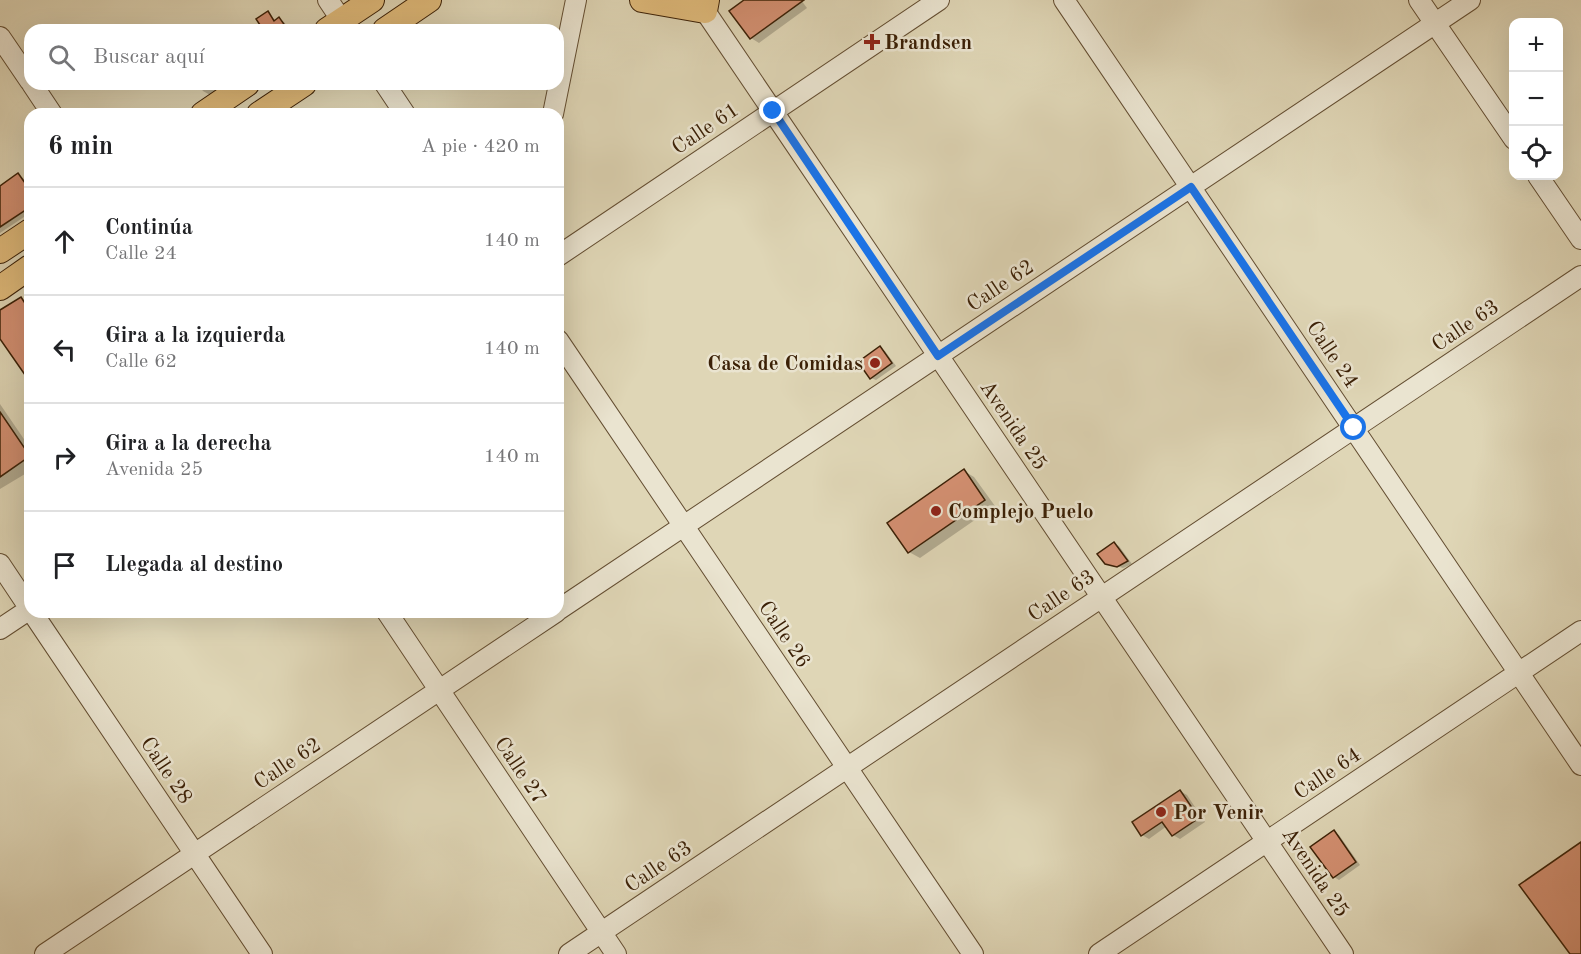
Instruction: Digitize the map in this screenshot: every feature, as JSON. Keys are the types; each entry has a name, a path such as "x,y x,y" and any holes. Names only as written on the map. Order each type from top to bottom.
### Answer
{"main road":[{"path":"343,24 372,0"},
{"path":"394,24 429,0"},
{"path":"642,0 706,6"},
{"path":"212,108 238,90"},
{"path":"268,108 295,90"},
{"path":"0,251 24,235"},
{"path":"0,288 24,271"}],"street":[{"path":"328,0 338,24"},
{"path":"564,59 576,0"},
{"name":"Calle 61","path":"564,252 939,0"},
{"name":"Calle 24","path":"1064,0 1581,765"},
{"path":"1419,0 1509,132"},
{"name":"Calle 62","path":"564,606 1470,0"},
{"name":"Avenida 25","path":"706,6 773,111 1342,954"},
{"path":"0,37 24,73"},
{"path":"36,90 48,108"},
{"path":"389,90 401,108"},
{"path":"554,108 558,90"},
{"path":"1541,180 1581,239"},
{"name":"Calle 63","path":"569,954 1581,276"},
{"name":"Calle 26","path":"564,349 973,954"},
{"name":"Calle 28","path":"0,564 24,600"},
{"path":"0,629 24,614"},
{"name":"Calle 28","path":"36,618 262,954"},
{"name":"Calle 27","path":"391,618 616,954"},
{"name":"Calle 62","path":"45,954 547,618"},
{"name":"Calle 64","path":"1099,954 1581,631"}],"building":[{"path":"744,0 804,0 750,39 729,11"},
{"path":"268,11 274,21 279,17 284,24 259,24 256,19"},
{"path":"18,173 24,182 24,211 0,227 0,186"},
{"path":"21,297 24,302 24,373 0,339 0,310"},
{"name":"Casa de Comidas","path":"880,346 892,363 870,379 858,362"},
{"path":"0,412 24,447 24,460 0,477"},
{"name":"Complejo Puelo","path":"964,469 985,500 908,553 887,523"},
{"path":"1114,542 1128,561 1117,567 1105,564 1097,554"},
{"name":"Por Venir","path":"1180,790 1199,818 1172,836 1162,822 1141,836 1132,822"},
{"path":"1334,830 1356,862 1333,878 1310,847"},
{"path":"1581,842 1581,954 1570,954 1519,885"}],"place":[{"name":"Brandsen","path":"872,42"},
{"name":"Casa de Comidas","path":"875,363"},
{"name":"Complejo Puelo","path":"936,511"},
{"name":"Por Venir","path":"1161,812"}],"route":[{"path":"773,111 938,356 1191,187 1354,428"}]}
